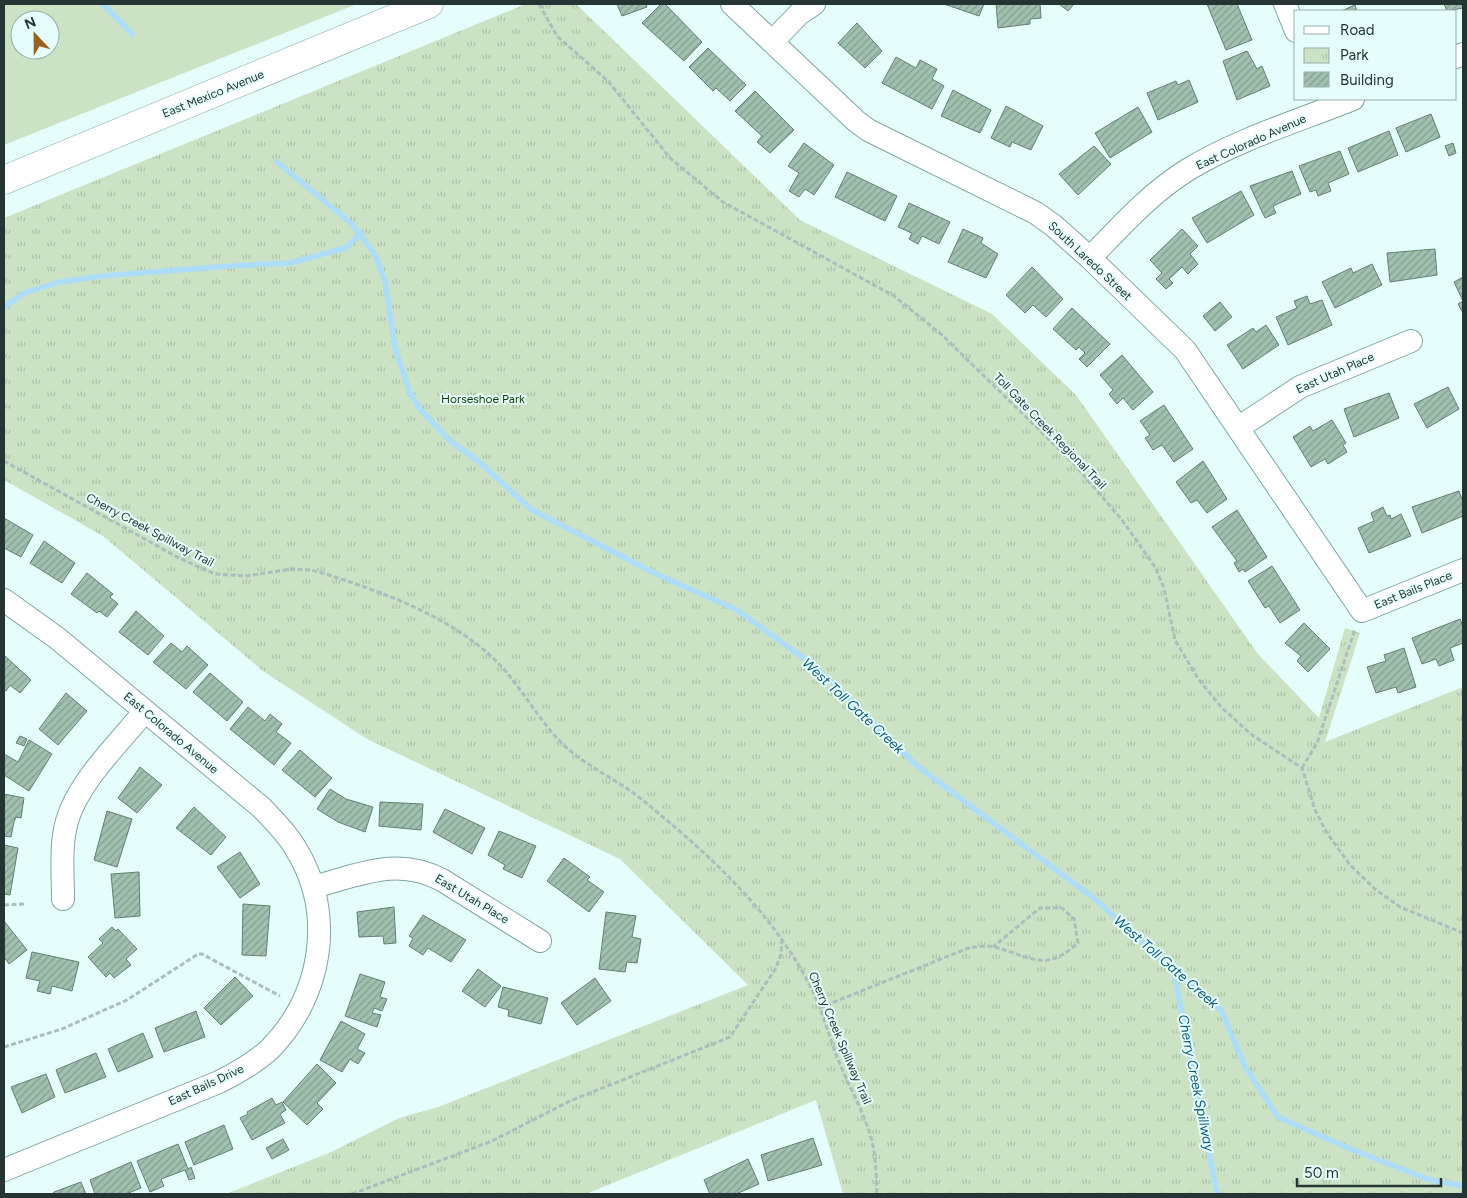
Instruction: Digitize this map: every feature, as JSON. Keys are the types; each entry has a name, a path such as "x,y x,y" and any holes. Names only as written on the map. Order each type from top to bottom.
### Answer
{"street":[{"name":"South Laredo Street","path":"732,4 868,130 1036,213 1054,226 1090,258 1184,350 1362,611"},
{"path":"772,42 799,14 814,4"},
{"path":"1284,4 1294,26"},
{"name":"East Mexico Avenue","path":"4,180 430,5"},
{"name":"East Colorado Avenue","path":"1090,258 1138,208 1189,169 1325,104 1347,100"},
{"name":"East Utah Place","path":"1238,428 1300,387 1410,341"},
{"name":"East Bails Place","path":"1362,611 1463,570"},
{"name":"East Colorado Avenue","path":"4,600 57,638 262,808 281,828 296,849 313,887"},
{"path":"63,898 64,838 67,820 76,798 145,711"},
{"name":"East Utah Place","path":"313,887 385,868 408,868 430,874 442,880 540,941"},
{"name":"East Bails Drive","path":"4,1170 219,1082 242,1071 268,1050 295,1018 307,995 315,971 319,946 319,921 313,887"}],"path":[{"name":"Toll Gate Creek Regional Trail","path":"539,4 558,36 608,81 670,158 723,202 894,296 942,335 1074,464 1122,520 1156,567 1164,588 1175,640 1199,680 1222,708 1252,735 1302,768"},
{"name":"Cherry Creek Spillway Trail","path":"4,462 179,558 215,574 246,576 292,569 311,570 350,582 410,605 450,625 500,665 547,726 566,747 579,758 630,791 680,831 738,887 782,937 812,989 839,1062 871,1135 875,1152 877,1194"},
{"path":"1362,611 1317,743 1302,768 1315,810 1327,833 1350,865 1375,889 1400,906 1463,933"},
{"path":"4,905 26,904"},
{"path":"819,1008 971,947 993,947 1023,958 1043,962 1065,955 1078,943 1074,919 1062,908 1040,908 993,947"},
{"path":"352,1194 492,1141 570,1101 730,1037 776,968 781,954 782,937"},
{"path":"4,1048 62,1029 127,1000 198,954 202,954 280,996"}],"green space":[{"path":"4,4 357,4 4,145"},
{"name":"Horseshoe Park","path":"526,4 576,4 800,220 992,314 1076,395 1258,654 1319,718 1345,628 1360,633 1325,742 1463,687 1463,1194 843,1194 816,1100 586,1194 226,1194 331,1152 399,1118 438,1107 748,985 620,859 367,739 263,671 103,536 4,480 4,218"}],"building":[{"path":"617,4 646,4 647,7 622,16"},
{"path":"661,4 665,4 702,42 684,61 642,23"},
{"path":"944,4 984,4 979,16"},
{"path":"996,4 1040,4 1041,18 1030,19 1030,24 998,28"},
{"path":"1059,4 1074,4 1068,11"},
{"path":"1207,4 1237,4 1252,40 1226,50"},
{"path":"1444,4 1463,4 1463,8 1447,10"},
{"path":"1355,5 1357,10 1343,10"},
{"path":"857,23 882,51 865,68 838,43"},
{"path":"708,48 746,85 730,101 716,88 713,91 689,67"},
{"path":"1247,51 1257,69 1262,66 1270,86 1237,100 1223,61"},
{"path":"896,57 916,68 920,60 937,69 932,79 944,86 932,109 882,83"},
{"path":"1189,80 1198,102 1158,120 1147,93 1176,81 1178,85"},
{"path":"953,90 991,110 980,133 941,116"},
{"path":"755,91 794,130 770,153 757,142 762,136 735,111"},
{"path":"1006,106 1043,126 1031,150 1012,142 1010,147 991,138"},
{"path":"1138,107 1152,132 1110,158 1095,133"},
{"path":"1431,114 1440,137 1406,152 1396,128"},
{"path":"1389,131 1398,155 1358,172 1348,148"},
{"path":"804,143 834,165 814,195 805,189 799,197 789,191 799,173 788,166"},
{"path":"1453,143 1456,153 1449,156 1445,146"},
{"path":"1094,146 1111,164 1078,195 1059,174"},
{"path":"1340,151 1349,174 1328,183 1331,191 1318,196 1316,190 1310,192 1299,166"},
{"path":"1292,171 1301,194 1275,205 1273,207 1276,213 1265,218 1250,186"},
{"path":"847,172 897,196 885,221 835,197"},
{"path":"1241,191 1254,215 1207,243 1192,218"},
{"path":"909,203 950,222 939,244 922,236 918,244 909,239 912,233 898,227"},
{"path":"963,229 983,238 981,243 998,254 986,278 948,262"},
{"path":"1182,229 1198,246 1190,254 1198,264 1188,274 1182,267 1169,279 1173,283 1166,289 1156,279 1162,273 1150,260"},
{"path":"1435,249 1437,275 1390,282 1387,253"},
{"path":"1372,264 1382,285 1335,308 1322,282 1351,268 1353,273"},
{"path":"1032,267 1063,299 1046,317 1033,305 1025,313 1006,295"},
{"path":"1463,277 1463,301 1454,282"},
{"path":"1307,296 1310,304 1322,300 1332,325 1288,345 1276,317 1297,308 1294,301"},
{"path":"1463,301 1463,313 1458,304"},
{"path":"1220,302 1232,317 1215,331 1203,316"},
{"path":"1072,308 1110,344 1087,367 1079,359 1085,353 1079,347 1076,350 1053,329"},
{"path":"1266,325 1279,345 1243,369 1227,345 1253,328 1256,332"},
{"path":"1122,355 1153,392 1133,410 1123,398 1117,404 1109,394 1113,390 1100,375"},
{"path":"1448,387 1459,409 1427,428 1414,404"},
{"path":"1389,393 1399,418 1354,437 1344,409"},
{"path":"1164,405 1193,449 1174,462 1162,445 1153,450 1145,438 1150,435 1140,421"},
{"path":"1332,420 1346,443 1343,445 1347,452 1328,464 1325,459 1311,467 1293,437 1310,426 1313,431"},
{"path":"1203,461 1227,499 1207,513 1197,500 1191,503 1176,482"},
{"path":"1459,491 1463,502 1463,516 1422,533 1412,507"},
{"path":"1383,507 1387,516 1390,515 1391,519 1401,514 1411,536 1369,553 1358,528 1374,521 1371,513"},
{"path":"1237,510 1267,557 1245,572 1243,569 1239,572 1234,563 1237,561 1212,527"},
{"path":"4,518 33,535 21,557 4,548"},
{"path":"44,541 75,563 62,583 30,563"},
{"path":"1272,566 1300,610 1280,623 1269,606 1265,608 1248,581"},
{"path":"87,573 113,594 110,597 118,604 107,617 99,611 97,613 71,594"},
{"path":"136,611 164,636 148,655 119,632"},
{"path":"1460,619 1463,626 1463,643 1450,648 1454,660 1439,666 1436,659 1422,664 1412,638"},
{"path":"1304,623 1330,649 1308,672 1297,661 1301,656 1285,643"},
{"path":"171,643 182,652 187,646 208,665 186,689 153,662"},
{"path":"1404,648 1416,687 1398,693 1396,687 1376,693 1367,667 1386,661 1384,655"},
{"path":"4,655 31,680 20,693 10,685 6,691 4,690"},
{"path":"210,673 243,702 227,721 193,692"},
{"path":"66,693 87,711 58,745 39,729"},
{"path":"248,707 265,721 270,714 282,724 276,732 291,743 274,765 230,729"},
{"path":"20,736 27,739 24,746 16,743"},
{"path":"29,740 52,754 29,791 4,775 4,754 18,762"},
{"path":"300,750 332,778 315,797 282,770"},
{"path":"140,767 162,785 137,813 118,798"},
{"path":"330,789 346,799 373,807 365,832 338,822 317,809"},
{"path":"4,794 24,798 21,818 16,817 11,837 4,836"},
{"path":"380,802 423,804 421,830 379,826"},
{"path":"194,807 226,837 211,855 176,828"},
{"path":"445,809 485,828 472,854 433,832"},
{"path":"107,811 132,819 117,867 94,860"},
{"path":"499,831 536,846 522,878 503,869 505,865 488,855"},
{"path":"4,845 18,848 10,895 4,894"},
{"path":"240,852 260,884 240,898 217,867"},
{"path":"564,858 590,877 587,880 604,892 589,912 547,881"},
{"path":"139,872 140,916 115,918 111,874"},
{"path":"243,904 270,906 266,956 242,955"},
{"path":"394,907 396,943 384,944 383,936 359,937 357,912"},
{"path":"606,912 636,916 632,937 641,939 637,963 627,962 625,972 599,969"},
{"path":"423,915 466,940 451,962 428,948 423,955 409,946 413,938 409,936"},
{"path":"4,921 27,950 9,964 4,957"},
{"path":"112,927 116,931 118,929 137,949 126,959 131,965 114,978 110,973 106,977 88,957 103,943 99,939"},
{"path":"32,952 79,962 72,991 52,986 50,994 37,991 40,981 26,978"},
{"path":"478,969 501,986 485,1007 462,991"},
{"path":"360,974 385,982 380,997 387,999 382,1011 374,1008 372,1013 381,1015 377,1027 345,1016"},
{"path":"235,977 253,996 221,1025 204,1008"},
{"path":"595,978 611,1001 577,1025 561,1003"},
{"path":"503,987 548,998 541,1024 508,1016 509,1010 498,1007"},
{"path":"196,1011 205,1037 164,1052 155,1028"},
{"path":"341,1021 365,1034 357,1049 365,1053 358,1064 350,1059 342,1072 320,1060"},
{"path":"143,1033 153,1057 118,1072 108,1049"},
{"path":"96,1053 106,1077 65,1093 56,1070"},
{"path":"317,1064 336,1083 317,1103 323,1109 307,1125 283,1102"},
{"path":"46,1074 55,1097 22,1113 11,1087"},
{"path":"272,1098 276,1105 282,1102 286,1110 280,1114 285,1123 252,1140 240,1118"},
{"path":"224,1125 233,1149 194,1165 185,1142"},
{"path":"813,1138 822,1165 768,1181 761,1155"},
{"path":"283,1139 289,1150 272,1159 266,1148"},
{"path":"178,1144 188,1169 191,1167 195,1178 189,1180 185,1170 161,1179 164,1186 150,1192 137,1161"},
{"path":"748,1159 759,1184 736,1194 710,1194 704,1180"},
{"path":"131,1162 141,1188 126,1194 95,1194 90,1180"},
{"path":"81,1182 86,1194 53,1194 54,1192"}],"waterway":[{"name":"West Toll Gate Creek","path":"103,4 132,34"},
{"name":"West Toll Gate Creek","path":"277,162 352,224 375,255 385,281 395,348 410,393 420,409 449,440 478,461 532,510 656,574 737,610 817,668 916,765 1095,899 1174,972 1221,1010 1245,1067 1278,1117 1348,1148 1430,1180 1463,1186"},
{"path":"4,307 24,293 59,282 102,276 290,263 345,248 361,233"},
{"name":"Cherry Creek Spillway","path":"1174,973 1217,1194"}]}
